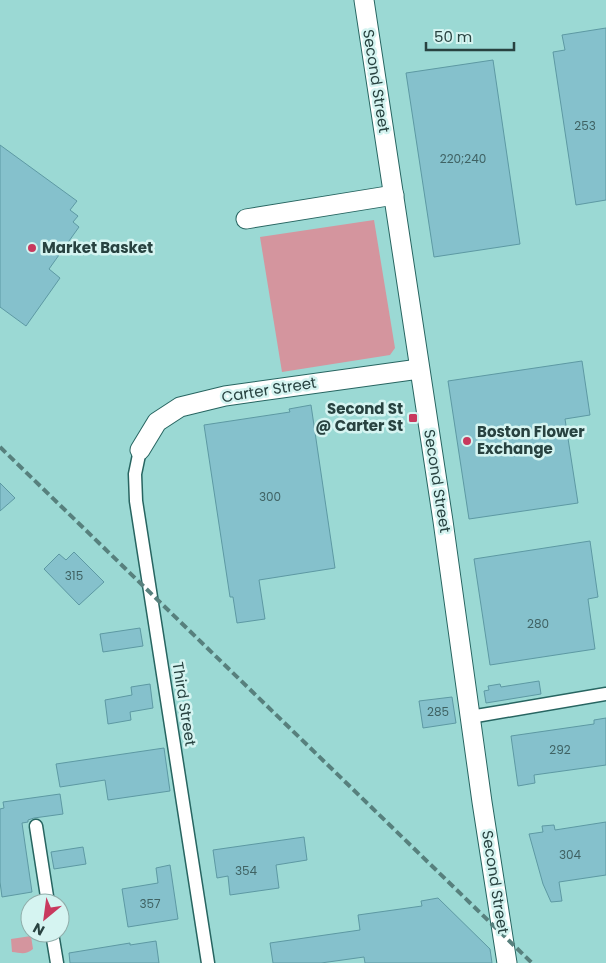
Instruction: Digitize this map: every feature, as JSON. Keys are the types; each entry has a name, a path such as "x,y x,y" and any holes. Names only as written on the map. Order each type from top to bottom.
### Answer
{"main road":[{"name":"Second Street","path":"364,0 508,963"},
{"path":"246,219 394,195"},
{"name":"Carter Street","path":"140,450 157,422 180,406 225,396 419,369"}],"street":[{"name":"Third Street","path":"140,450 135,474 136,501 208,963"},
{"path":"470,717 606,694"},
{"path":"36,826 46,893"},
{"path":"54,943 57,963"}],"shaded area":[{"path":"374,220 395,348 390,355 282,372 260,237"},
{"path":"20,938 20,943 32,943 33,949 26,953 12,952 11,939"}],"building":[{"path":"606,28 606,200 576,205 553,52 565,50 562,35"},
{"path":"493,60 520,244 434,257 406,73"},
{"name":"Market Basket","path":"0,145 77,201 70,210 78,216 73,222 79,227 49,269 60,278 26,326 0,307"},
{"path":"582,361 590,415 565,419 578,503 469,519 448,381"},
{"path":"311,405 335,568 259,580 265,619 237,623 233,597 230,597 204,425 290,412 289,409"},
{"path":"0,483 15,498 0,511"},
{"path":"590,541 598,597 588,599 595,649 490,665 474,559"},
{"path":"74,552 104,582 79,605 44,569 59,554 66,560"},
{"path":"140,628 143,646 103,652 100,634"},
{"path":"539,681 541,694 486,703 484,691 489,690 488,686 500,684 501,687"},
{"path":"150,684 153,708 130,712 131,720 108,724 105,700 132,695 131,687"},
{"path":"452,697 456,723 423,728 419,701"},
{"path":"606,718 606,765 534,775 535,783 518,786 511,736 594,724 594,720"},
{"path":"164,748 170,791 108,800 105,780 60,787 56,764"},
{"path":"60,794 63,814 34,818 22,823 32,892 2,897 0,882 0,809 4,808 3,802"},
{"path":"606,822 606,875 559,882 562,901 551,902 543,884 529,834 543,832 542,826 554,825 555,830"},
{"path":"304,837 307,860 276,865 279,888 230,895 228,876 217,878 213,850"},
{"path":"83,847 86,864 54,869 51,852"},
{"path":"170,865 178,919 128,927 122,889 158,883 156,868"},
{"path":"438,898 490,949 492,963 365,963 364,957 321,963 273,963 270,943 360,930 358,915 422,906 421,901"},
{"path":"156,941 159,963 70,963 69,953 130,943 130,945"}],"railway":[{"path":"0,447 532,963"}],"place":[{"name":"Market Basket","path":"32,248"},
{"name":"Second St @ Carter St","path":"413,418"},
{"name":"Boston Flower Exchange","path":"467,441"}]}
